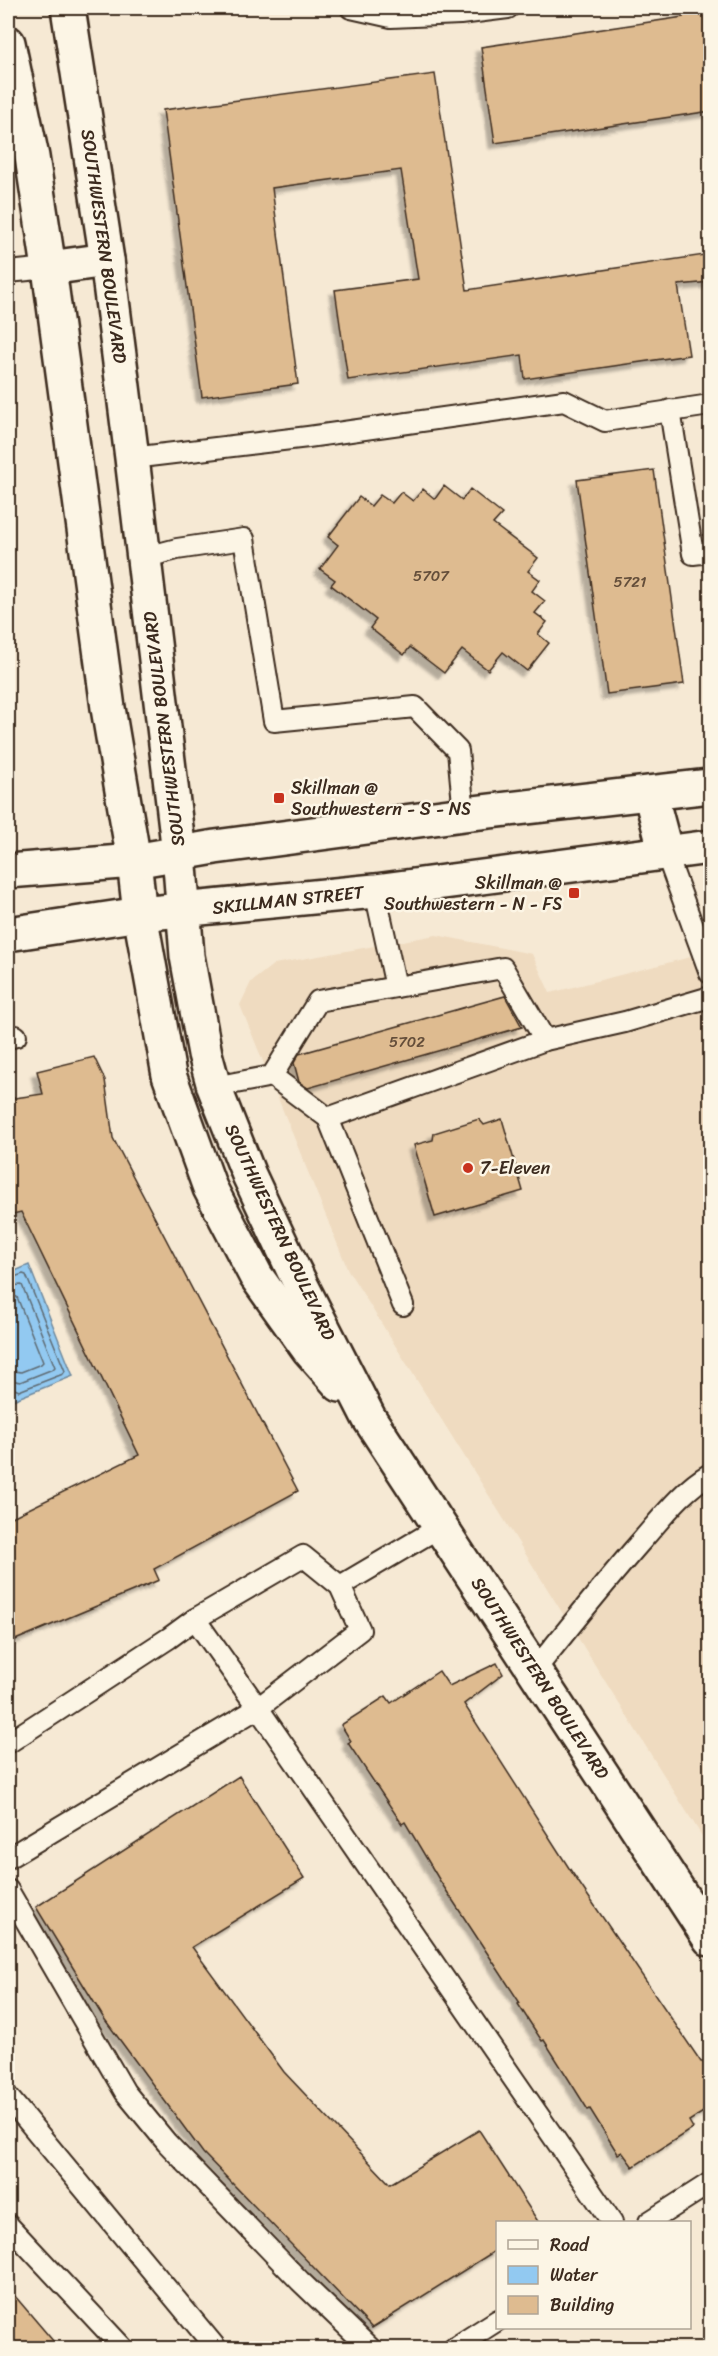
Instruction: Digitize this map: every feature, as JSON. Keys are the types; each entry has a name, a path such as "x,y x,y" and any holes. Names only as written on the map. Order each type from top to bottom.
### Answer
{"street":[{"name":"SOUTHWESTERN BOULEVARD","path":"68,8 107,260 132,458 179,853 187,956 205,1054 214,1087 249,1174 293,1269 369,1418 711,1939"},
{"name":"SOUTHWESTERN BOULEVARD","path":"8,43 32,157 108,708 134,861 140,914 169,1075 210,1188 256,1276 309,1350 369,1418"},
{"path":"49,268 107,260"},
{"path":"8,871 134,861 464,814 711,786"},
{"path":"650,793 666,853"},
{"name":"SKILLMAN STREET","path":"8,934 140,914 375,891 711,847"}],"lane":[{"path":"351,8 391,17 460,14 508,8"},
{"path":"8,272 49,268"},
{"path":"132,458 564,402 605,421 711,405"},
{"path":"670,410 693,554 711,552"},
{"path":"143,558 177,549 244,539 274,721 415,707 458,751 464,814"},
{"path":"666,853 711,973"},
{"path":"375,891 396,987"},
{"path":"272,1076 318,1001 503,968 545,1040"},
{"path":"328,1118 545,1040 625,1022 711,997"},
{"path":"214,1087 272,1076 328,1118 403,1305"},
{"path":"535,1670 606,1581 672,1506 697,1481 711,1474"},
{"path":"340,1586 440,1527"},
{"path":"8,1743 169,1638 195,1618 303,1556 340,1586 360,1630 258,1708 8,1858"},
{"path":"195,1618 611,2221"},
{"path":"8,1890 125,2092 166,2143 300,2281 370,2349"},
{"path":"8,2097 216,2349"},
{"path":"652,2221 711,2183"},
{"path":"8,2225 123,2349"},
{"path":"454,2349 496,2321"}],"shaded area":[{"path":"436,935 532,954 550,993 710,952 710,1849 348,1270 240,1005 251,982 274,964"}],"water":[{"path":"29,1265 73,1376 13,1400 8,1386 8,1274"}],"building":[{"path":"711,8 711,111 495,143 481,47 683,17 683,12"},
{"path":"435,74 467,290 711,254 711,282 678,285 689,355 525,379 522,355 348,380 335,290 418,279 401,170 272,188 298,384 202,397 163,110"},
{"path":"654,470 684,684 607,694 577,480"},
{"path":"444,486 462,500 470,489 502,514 493,524 538,558 528,571 540,580 532,591 545,601 535,613 547,622 538,634 549,643 527,671 503,652 488,670 462,650 444,673 410,647 404,655 370,628 376,620 331,585 335,580 320,569 338,545 328,537 359,497 371,506 380,495 392,503 401,492 413,501 423,489 435,499"},
{"path":"505,996 522,1027 308,1088 299,1082 294,1063 299,1054"},
{"path":"94,1057 105,1080 113,1138 298,1491 154,1569 159,1580 8,1643 8,1519 139,1455 21,1212 8,1215 8,1099 43,1094 37,1071"},
{"name":"7-Eleven","path":"479,1119 484,1125 502,1119 523,1191 435,1217 414,1145 433,1140 434,1133"},
{"path":"497,1663 503,1674 464,1704 569,1868 701,2062 711,2073 711,2107 689,2121 693,2128 633,2167 622,2152 618,2154 544,2040 542,2041 405,1822 402,1824 348,1743 351,1741 341,1725 386,1696 391,1703 439,1671 449,1686"},
{"path":"239,1776 304,1878 192,1947 284,2072 390,2184 479,2130 538,2221 496,2221 496,2250 372,2328 203,2153 103,2017 36,1907"},
{"path":"8,2288 60,2349 8,2349"}],"place":[{"name":"Skillman @ Southwestern - S - NS","path":"279,798"},
{"name":"Skillman @ Southwestern - N - FS","path":"574,893"},
{"name":"7-Eleven","path":"468,1168"}]}
